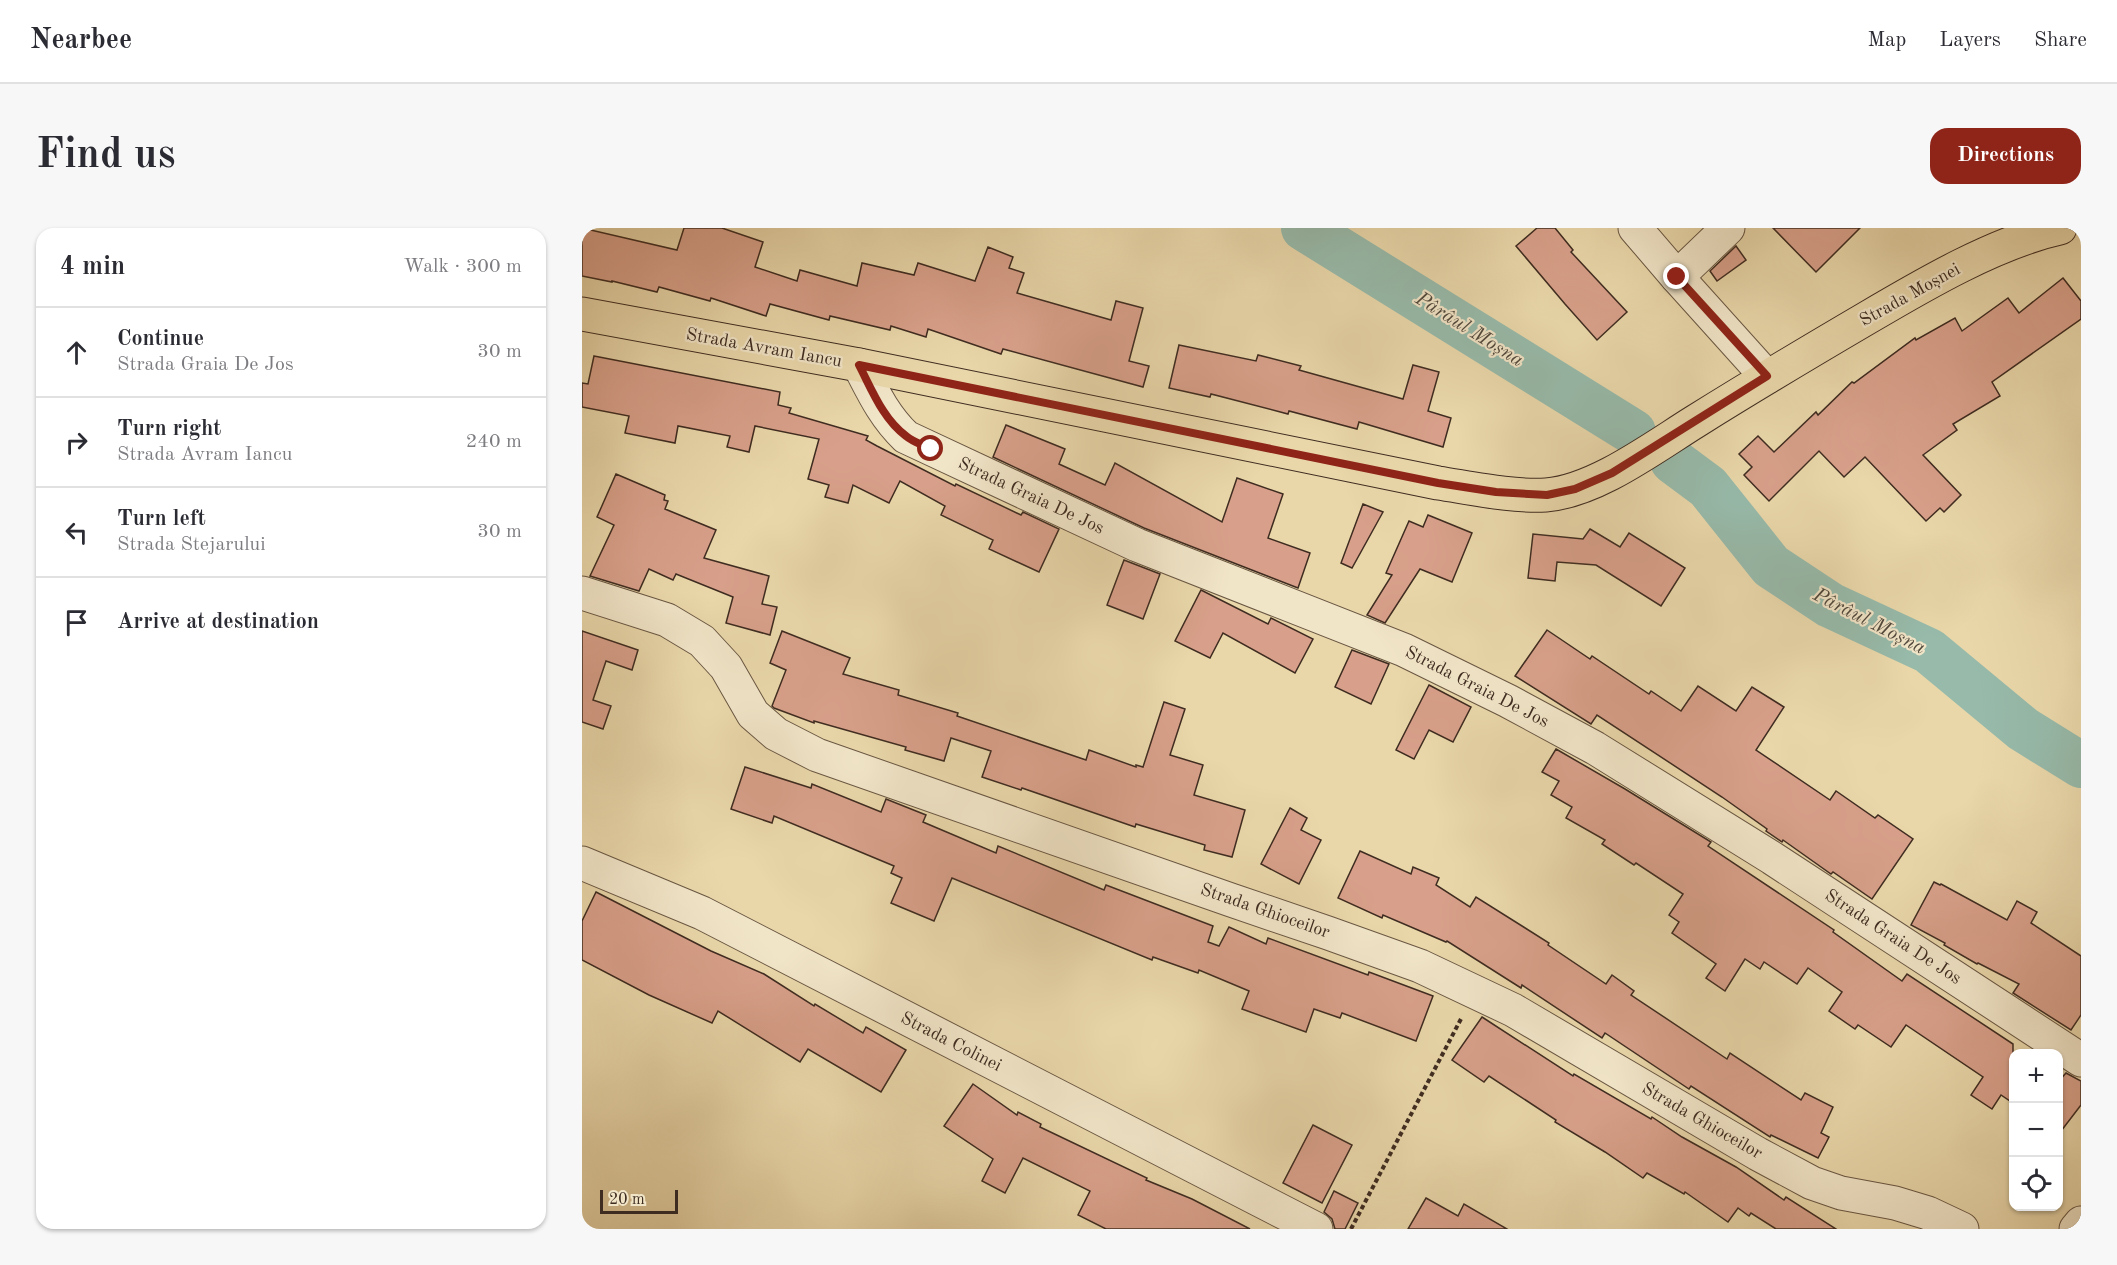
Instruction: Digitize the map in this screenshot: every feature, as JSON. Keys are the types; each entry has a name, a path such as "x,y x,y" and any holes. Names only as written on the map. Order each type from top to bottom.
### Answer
{"main road":[{"name":"Strada Moșnei","path":"1767,376 1920,286 2000,248 2060,228"},
{"name":"Strada Avram Iancu","path":"582,314 859,365 1438,483 1496,492 1547,495 1575,489 1612,473 1767,376"}],"street":[{"path":"1635,228 1767,376"},
{"path":"1677,277 1728,228"},
{"name":"Strada Graia De Jos","path":"859,365 891,423 906,437 1137,545 1404,650 1508,701 1595,748 1762,852 2081,1060"},
{"name":"Strada Ghioceilor","path":"582,593 667,620 702,641 726,667 753,714 776,734 817,755 1420,966 1513,1010 1758,1154 1812,1183 1841,1193 1895,1203 1928,1213 1962,1229"},
{"name":"Strada Colinei","path":"582,862 702,914 1316,1229"},
{"path":"2076,1229 2081,1223"}],"path":[{"path":"1351,1229 1475,992"}],"building":[{"path":"582,228 677,250 684,228 722,228 763,242 755,267 797,281 800,270 857,286 862,263 914,275 918,263 975,281 988,247 1013,257 1009,268 1024,273 1017,293 1111,320 1116,301 1143,308 1129,361 1149,366 1143,387 1003,349 1001,354 928,329 926,337 891,326 890,330 830,316 829,320 770,304 766,316 711,298 710,301 659,287 657,292 582,276"},
{"path":"1537,228 1555,228 1573,250 1571,252 1627,312 1597,340 1516,246"},
{"path":"1773,228 1860,228 1816,272"},
{"path":"1736,246 1746,260 1717,281 1710,271"},
{"path":"2063,278 2081,301 2081,319 1992,382 2000,396 1953,424 1957,430 1923,455 1961,495 1944,512 1940,508 1926,521 1865,457 1844,477 1819,451 1769,501 1744,475 1752,467 1739,454 1758,436 1774,452 1816,412 1818,415 1852,382 1854,383 1915,338 1916,340 1955,318 1962,331 2008,298 2019,313"},
{"path":"1179,345 1256,361 1258,355 1301,366 1299,370 1403,399 1413,365 1439,372 1428,411 1451,418 1443,447 1359,422 1357,429 1289,411 1288,414 1211,394 1210,397 1169,388"},
{"path":"594,356 780,392 778,405 791,408 789,413 868,436 866,440 955,486 956,484 1021,515 1023,512 1059,529 1039,572 989,549 993,540 941,515 945,506 900,481 889,503 853,485 848,503 825,497 829,485 808,479 819,439 755,426 749,452 727,447 730,436 678,426 675,443 625,433 629,416 582,407 582,383 588,384"},
{"path":"1006,425 1065,449 1059,464 1105,485 1115,463 1222,522 1237,478 1283,494 1268,538 1310,553 1298,588 1144,528 993,457"},
{"path":"616,474 665,495 664,500 668,501 665,509 716,530 704,558 769,576 762,604 777,607 770,635 726,623 733,597 676,574 673,580 649,569 639,591 590,576 614,525 597,517"},
{"path":"1363,504 1383,512 1352,568 1341,563"},
{"path":"1428,515 1472,533 1452,582 1420,569 1385,623 1367,615 1392,575 1386,573 1409,521 1423,527"},
{"path":"1590,529 1620,547 1629,533 1685,568 1661,606 1596,565 1557,562 1555,581 1528,578 1533,534 1583,539"},
{"path":"1124,560 1160,574 1143,619 1107,605"},
{"path":"1201,590 1268,624 1271,618 1313,639 1295,673 1223,633 1210,658 1175,641"},
{"path":"1547,630 1590,659 1592,656 1649,694 1651,691 1681,711 1698,686 1736,711 1752,687 1784,707 1756,750 1830,800 1836,791 1875,818 1878,815 1913,839 1872,899 1833,872 1831,874 1783,840 1782,842 1722,797 1597,715 1591,724 1515,676"},
{"path":"582,631 638,650 632,670 606,661 593,700 611,706 603,729 582,722"},
{"path":"782,631 850,658 843,674 899,690 898,695 958,713 957,716 1086,760 1089,750 1136,767 1136,765 1143,767 1164,702 1185,709 1170,755 1203,765 1194,795 1245,810 1232,857 1204,850 1205,845 1136,824 1135,827 1022,788 1021,790 982,777 991,751 951,738 944,761 905,750 906,747 814,721 814,723 774,708 772,706 786,670 770,663"},
{"path":"1352,650 1389,664 1371,704 1335,687"},
{"path":"1429,685 1471,707 1453,742 1429,730 1414,759 1396,750"},
{"path":"1556,749 1711,842 1708,846 1834,930 1833,932 1902,981 1907,974 2013,1044 2013,1049 2009,1049 2009,1100 2001,1095 1992,1109 1971,1095 1983,1077 1906,1025 1891,1047 1858,1025 1855,1029 1829,1011 1842,992 1808,968 1797,984 1764,962 1760,969 1745,959 1725,991 1706,978 1716,964 1672,933 1679,922 1669,915 1683,894 1602,844 1605,840 1566,818 1572,807 1551,795 1559,781 1542,772"},
{"path":"745,767 811,788 812,784 881,812 886,799 926,815 923,822 996,853 998,846 1104,890 1106,885 1213,926 1208,942 1219,946 1229,927 1266,944 1268,938 1433,996 1416,1041 1342,1013 1340,1018 1314,1009 1306,1032 1242,1009 1249,991 1199,970 1198,973 1153,957 1152,960 952,878 934,921 891,903 902,878 891,873 894,866 774,816 772,823 731,809"},
{"path":"1290,808 1307,818 1301,830 1321,840 1299,884 1261,864"},
{"path":"1360,851 1411,874 1413,867 1439,878 1436,885 1470,907 1476,897 1549,943 1548,945 1606,984 1612,975 1634,991 1631,995 1727,1059 1730,1053 1801,1100 1805,1093 1833,1107 1821,1133 1829,1137 1818,1158 1771,1135 1770,1137 1691,1086 1689,1089 1605,1033 1602,1038 1522,985 1521,988 1447,941 1383,915 1382,918 1338,898"},
{"path":"1934,882 2007,920 2017,901 2037,912 2031,923 2081,956 2081,1015 2071,1030 2013,993 2019,984 1977,964 1944,945 1945,943 1911,925"},
{"path":"596,892 711,951 764,974 814,1006 815,1004 863,1033 866,1027 906,1050 881,1092 808,1049 800,1062 718,1011 712,1023 649,995 582,960 582,921"},
{"path":"1482,1017 1573,1076 1574,1074 1651,1119 1652,1117 1682,1137 1736,1167 1784,1200 1786,1197 1836,1229 1776,1229 1751,1213 1749,1216 1738,1208 1728,1222 1685,1192 1684,1194 1647,1173 1643,1178 1555,1122 1556,1120 1489,1076 1484,1082 1452,1060"},
{"path":"2066,1073 2081,1081 2081,1105 2063,1128 2063,1103 2063,1076"},
{"path":"973,1084 1017,1115 1018,1112 1041,1124 1040,1127 1250,1229 1106,1229 1078,1215 1090,1191 1023,1158 1005,1193 982,1181 993,1159 944,1126"},
{"path":"1313,1125 1352,1145 1322,1203 1283,1183"},
{"path":"1334,1191 1358,1203 1345,1229 1335,1229 1332,1219 1324,1212"},
{"path":"1426,1198 1458,1216 1464,1204 1507,1229 1408,1229"}],"waterway":[{"name":"Pârâul Moșna","path":"1304,228 1633,432"},
{"name":"Pârâul Moșna","path":"1673,461 1708,487 1771,566 1830,605 1929,651 2023,729 2081,765"}],"route":[{"path":"931,449 906,437 891,423 859,365 1438,483 1496,492 1547,495 1575,489 1612,473 1767,376 1677,277"}]}
